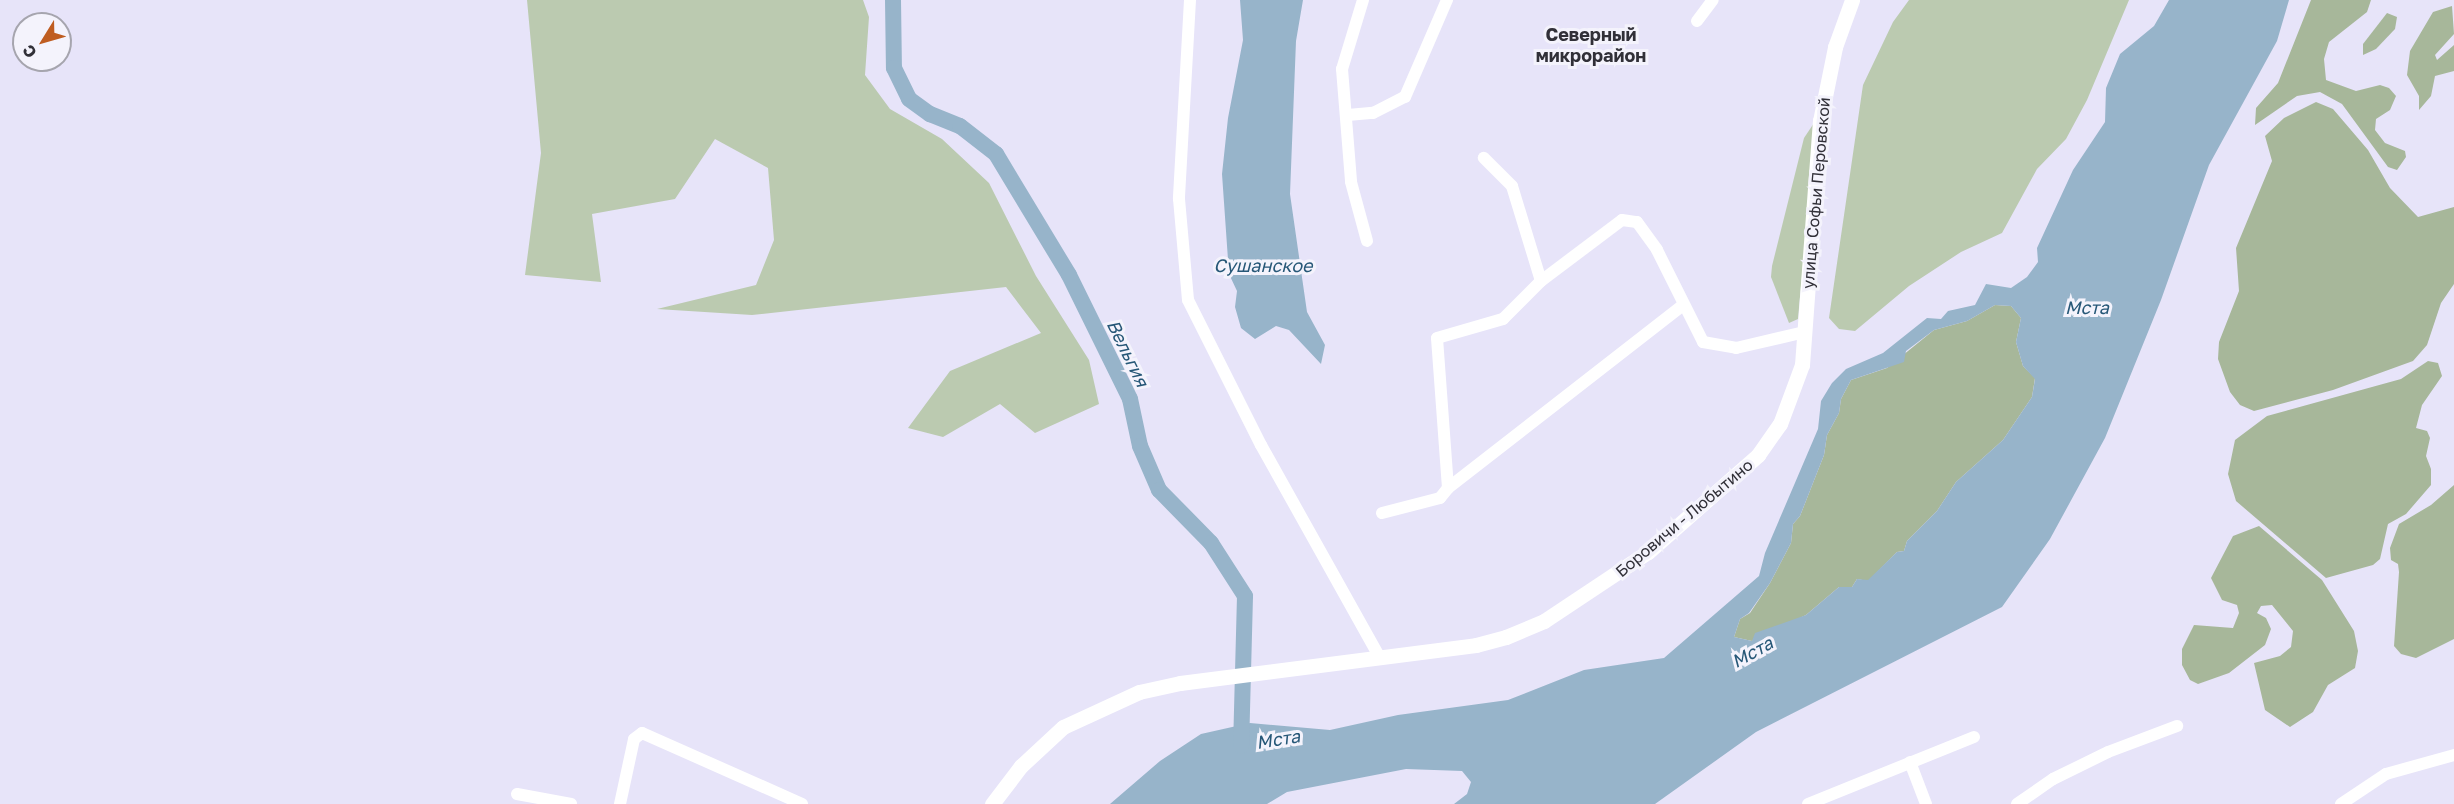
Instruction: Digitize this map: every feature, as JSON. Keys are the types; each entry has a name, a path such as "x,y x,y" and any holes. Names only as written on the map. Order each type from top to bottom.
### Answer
{"main road":[{"name":"улица Софьи Перовской","path":"1806,325 1820,121 1835,47 1852,0"},
{"name":"Боровичи - Любытино","path":"992,804 1022,766 1063,727 1139,692 1180,683 1506,637 1581,599 1648,552 1770,442 1792,396 1806,325"}],"street":[{"path":"1190,0 1179,199 1188,300 1261,445 1379,656"},
{"path":"1363,0 1342,69 1351,182 1368,241"},
{"path":"1347,115 1373,113 1405,98 1447,0"},
{"path":"1697,21 1713,0"},
{"path":"1484,158 1512,186 1541,281"},
{"path":"1448,488 1437,338 1503,320 1541,281 1622,220 1637,222 1657,250 1703,342 1720,347 1736,348 1806,325"},
{"path":"1382,513 1440,498 1448,488 1683,305"},
{"path":"2017,804 2054,779 2099,756 2177,726"},
{"path":"620,804 634,739 642,733 802,804"},
{"path":"1808,804 1974,737"},
{"path":"2341,804 2386,774 2454,755"},
{"path":"1910,762 1926,804"},
{"path":"518,794 571,804"}],"green space":[{"path":"527,0 863,0 869,17 865,75 890,109 942,139 989,183 1036,276 1089,360 1099,404 1035,433 1000,404 943,437 908,428 950,371 1041,333 1006,287 752,315 657,309 756,285 774,240 768,168 715,139 675,199 592,214 601,282 525,275 541,153"},
{"path":"1909,0 2129,0 2087,100 2066,139 2037,169 2002,233 1961,252 1909,286 1855,331 1839,329 1829,318 1863,85 1893,22"},
{"path":"2311,0 2371,0 2367,12 2329,42 2324,59 2326,80 2356,91 2380,85 2389,88 2396,96 2390,110 2376,119 2375,130 2385,143 2405,151 2406,157 2397,170 2388,167 2342,104 2320,92 2297,96 2255,125 2256,108 2278,83"},
{"path":"2452,6 2454,34 2435,55 2437,60 2454,45 2454,71 2435,76 2431,96 2419,110 2419,96 2407,75 2410,51 2433,12"},
{"path":"2387,13 2397,17 2395,29 2376,49 2363,55 2363,44"},
{"path":"2316,102 2333,109 2368,150 2390,188 2418,217 2454,207 2454,284 2441,303 2427,345 2413,361 2333,390 2254,411 2240,405 2230,392 2218,359 2219,342 2239,291 2236,248 2272,161 2265,136 2284,118"},
{"path":"1816,120 1798,319 1789,323 1771,277 1772,266 1804,138"},
{"path":"1995,305 2011,306 2021,318 2016,342 2023,366 2035,378 2032,397 2003,440 1956,482 1937,511 1907,541 1904,551 1897,552 1868,581 1857,579 1852,587 1839,587 1806,615 1752,641 1734,637 1740,619 1750,613 1770,583 1791,543 1793,524 1800,516 1824,455 1827,435 1839,413 1841,399 1851,380 1887,368 1934,330 1967,321"},
{"path":"2428,361 2438,363 2442,376 2422,405 2416,428 2427,431 2430,438 2426,456 2431,469 2431,485 2406,514 2388,524 2380,559 2373,565 2326,578 2236,501 2228,474 2235,440 2267,416 2401,379"},
{"path":"2454,485 2454,639 2416,658 2401,654 2394,646 2399,572 2398,564 2391,560 2390,548 2399,524 2431,505"},
{"path":"2259,526 2322,580 2354,631 2358,651 2355,668 2328,685 2313,712 2290,727 2265,710 2254,663 2280,656 2291,647 2293,631 2272,605 2261,606 2257,613 2266,618 2271,629 2265,645 2229,673 2198,684 2190,680 2182,665 2182,649 2194,625 2233,628 2239,613 2237,605 2222,600 2211,578 2233,536"}],"water":[{"name":"Сушанское","path":"1240,0 1303,0 1296,41 1290,194 1307,312 1325,345 1321,364 1289,330 1276,326 1255,339 1241,328 1235,307 1237,291 1229,274 1222,174 1228,118 1243,40"},
{"name":"Мста","path":"2169,0 2289,0 2277,41 2209,165 2161,300 2105,438 2050,539 2002,607 1756,732 1655,804 1454,804 1467,794 1471,782 1462,771 1406,769 1287,792 1267,804 1110,804 1160,761 1201,734 1250,723 1330,730 1398,715 1508,700 1584,670 1664,658 1759,576 1765,553 1818,429 1821,401 1832,383 1846,369 1883,353 1927,318 1941,319 1948,311 1975,305 1986,284 2011,288 2027,277 2038,262 2037,248 2073,170 2105,122 2106,88 2120,54 2154,26","holes":["1995,305 2011,306 2021,318 2016,342 2023,366 2035,379 2032,397 2003,440 1956,482 1937,511 1907,541 1904,551 1897,552 1868,580 1857,579 1852,587 1839,587 1806,615 1755,633 1752,641 1734,637 1740,619 1749,613 1770,583 1791,543 1793,524 1800,516 1824,455 1827,435 1839,413 1841,399 1851,380 1904,362 1906,351 1934,330 1967,321"]}],"waterway":[{"name":"Вельгия","path":"893,0 894,68 909,99 930,114 960,126 996,154 1069,275 1130,399 1140,446 1159,490 1211,543 1245,596 1241,746"}],"district":[{"name":"Северный микрорайон","path":"1591,45"}]}
